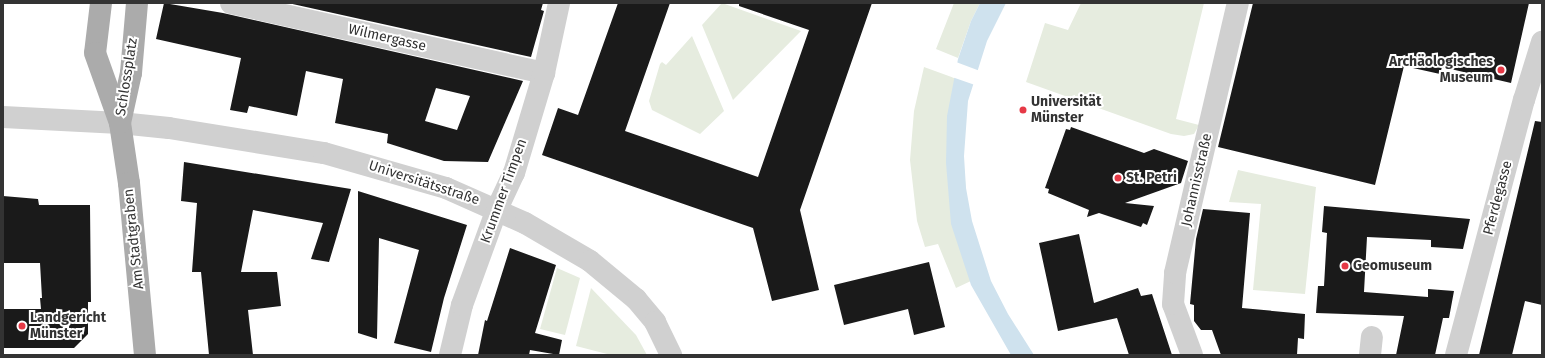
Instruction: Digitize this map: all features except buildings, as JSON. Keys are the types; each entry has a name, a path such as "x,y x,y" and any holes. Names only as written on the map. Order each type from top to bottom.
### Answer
{"main road":[{"name":"Schlossplatz","path":"101,3 95,53 120,123"},
{"name":"Schlossplatz","path":"120,123 133,60 137,3"},
{"name":"Am Stadtgraben","path":"120,123 129,183 145,355"}],"street":[{"name":"Wilmergasse","path":"230,3 544,73"},
{"name":"Krummer Timpen","path":"450,355 462,305 497,209 514,173 544,73 559,3"},
{"name":"Johannisstraße","path":"1192,355 1174,310 1175,273 1238,3"},
{"name":"Pferdegasse","path":"1456,355 1524,100 1542,42"},
{"name":"Universitätsstraße","path":"3,117 120,123 324,153 418,178 497,209 556,239 621,284 655,322 671,355"}],"shaded area":[{"path":"722,3 801,31 733,100 702,25"},
{"path":"954,3 980,3 971,21 958,58 936,49"},
{"path":"1081,3 1204,3 1176,119 1199,125 1194,134 1184,136 1171,134 1026,82 1045,23 1068,30"},
{"path":"692,36 724,111 700,134 652,110 649,101 660,64 662,62 666,65"},
{"path":"924,67 957,79 973,280 956,288 938,244 925,247 917,221 910,160 914,111"},
{"path":"1238,170 1316,187 1305,294 1253,290 1261,204 1229,202"},
{"path":"557,268 580,278 565,335 540,329"},
{"path":"591,288 636,335 647,355 611,355 576,346"}],"water":[{"path":"980,3 1006,3 987,41 968,101 964,156 966,188 972,221 991,281 1008,314 1034,355 1011,355 971,285 951,224 946,163 947,116 958,59 971,21"}],"pier":[{"path":"956,62 980,71 975,85 952,77"}],"place":[{"name":"Archäologisches Museum","path":"1501,70"},
{"name":"Universität Münster","path":"1023,110"},
{"name":"St. Petri","path":"1118,178"},
{"name":"Geomuseum","path":"1345,266"},
{"name":"Landgericht Münster","path":"22,326"}]}
